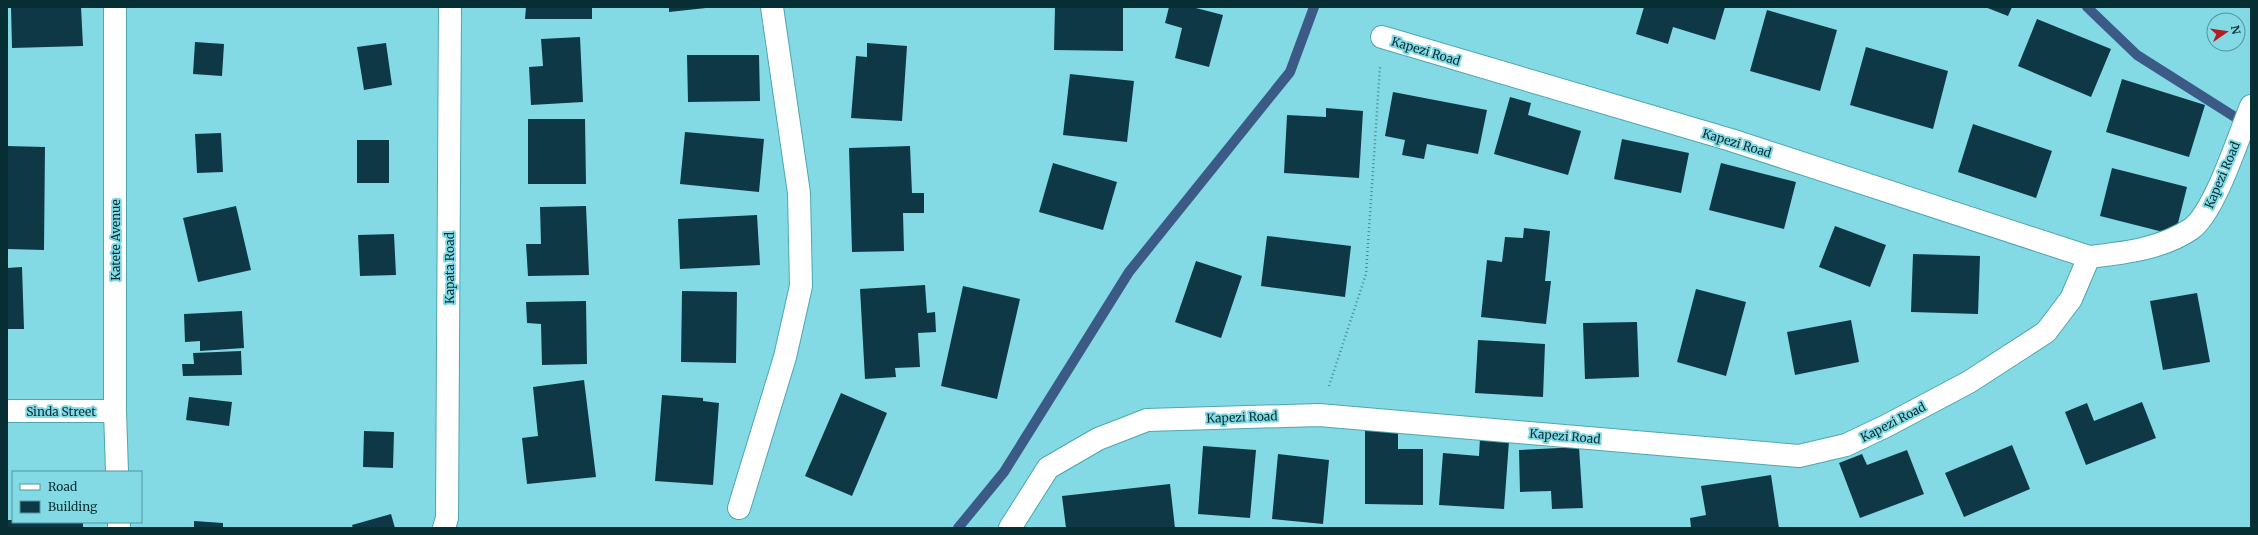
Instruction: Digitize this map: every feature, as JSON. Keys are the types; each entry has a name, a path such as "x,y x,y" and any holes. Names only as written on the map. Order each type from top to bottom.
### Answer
{"street":[{"name":"Katete Avenue","path":"115,7 115,411 117,471"},
{"name":"Kapata Road","path":"444,528 447,518 450,7"},
{"path":"739,508 785,357 801,286 799,194 772,7"},
{"name":"Kapezi Road","path":"1382,37 1731,140 2089,257 2125,253 2169,241 2192,228 2210,207 2248,112"},
{"name":"Kapezi Road","path":"1010,528 1048,468 1098,439 1147,420 1319,415 1799,456 1846,445 1886,426 1969,382 2046,332 2071,299 2089,257"},
{"name":"Sinda Street","path":"7,410 115,411"}],"path":[{"path":"1319,415 1366,274 1382,37"}],"building":[{"path":"11,7 81,7 83,46 12,48"},
{"path":"526,7 592,7 592,19 525,19"},
{"path":"669,7 706,7 706,8 669,12"},
{"path":"1055,7 1123,7 1123,51 1054,50"},
{"path":"1169,7 1192,7 1223,15 1209,67 1175,58 1182,28 1165,23"},
{"path":"1644,7 1725,7 1715,40 1673,27 1668,44 1636,34"},
{"path":"1985,7 2012,7 2008,16"},
{"path":"1767,10 1837,30 1820,91 1750,71"},
{"path":"2037,19 2111,49 2091,97 2018,66"},
{"path":"580,37 583,102 531,105 529,67 543,66 541,39"},
{"path":"195,42 224,44 222,76 193,74"},
{"path":"386,43 392,85 364,90 357,47"},
{"path":"867,43 907,46 902,121 851,118 856,56 867,57"},
{"path":"1866,47 1948,71 1933,129 1850,105"},
{"path":"687,55 759,55 760,101 688,102"},
{"path":"1070,74 1134,81 1127,142 1063,135"},
{"path":"2122,79 2205,105 2189,157 2106,132"},
{"path":"1393,92 1487,110 1478,154 1427,144 1424,159 1402,155 1405,140 1385,136"},
{"path":"1510,97 1531,103 1528,115 1581,131 1568,175 1494,154"},
{"path":"1326,108 1363,111 1359,178 1284,173 1287,115 1326,117"},
{"path":"528,119 585,119 586,184 528,184"},
{"path":"1973,124 2052,151 2036,198 1958,172"},
{"path":"685,132 764,139 759,192 680,184"},
{"path":"221,133 223,172 197,173 195,134"},
{"path":"1622,139 1689,153 1681,193 1614,179"},
{"path":"357,140 389,140 389,183 357,183"},
{"path":"7,146 45,147 44,250 7,249"},
{"path":"910,146 912,193 924,193 924,213 903,213 904,251 852,252 849,148"},
{"path":"1053,163 1117,182 1103,230 1039,212"},
{"path":"1721,163 1796,182 1784,229 1709,210"},
{"path":"2112,168 2187,187 2175,235 2100,216"},
{"path":"236,206 251,270 198,282 183,218"},
{"path":"586,206 589,275 528,276 526,244 541,244 540,207"},
{"path":"757,215 760,265 680,269 678,219"},
{"path":"1835,226 1886,245 1870,287 1819,267"},
{"path":"1524,228 1550,231 1545,281 1551,281 1546,324 1481,317 1487,260 1502,262 1505,237 1523,238"},
{"path":"394,234 396,275 360,276 358,235"},
{"path":"1267,236 1351,246 1345,297 1261,286"},
{"path":"1913,254 1980,256 1978,314 1911,312"},
{"path":"1196,261 1242,276 1221,338 1175,322"},
{"path":"22,267 24,329 7,329 7,268"},
{"path":"925,285 927,313 935,312 936,332 918,333 920,367 895,368 896,377 865,379 860,289"},
{"path":"963,286 1020,299 997,399 941,386"},
{"path":"1696,289 1746,302 1726,376 1677,362"},
{"path":"682,291 737,292 736,363 681,362"},
{"path":"2197,293 2210,362 2163,370 2150,301"},
{"path":"586,301 587,364 542,365 541,324 527,323 526,302"},
{"path":"242,311 244,348 200,351 200,341 185,342 184,314"},
{"path":"1851,320 1859,362 1795,375 1787,332"},
{"path":"1637,322 1639,377 1585,379 1583,323"},
{"path":"1478,340 1545,344 1543,397 1475,393"},
{"path":"241,351 242,375 183,376 182,364 194,364 193,353"},
{"path":"584,380 596,477 527,484 522,438 538,436 533,387"},
{"path":"841,393 887,413 852,496 805,476"},
{"path":"662,395 703,398 703,401 719,403 713,485 655,481"},
{"path":"189,397 232,402 229,426 186,420"},
{"path":"2142,402 2156,438 2086,465 2065,412 2087,403 2094,421"},
{"path":"1365,429 1398,429 1398,449 1423,449 1423,505 1365,504"},
{"path":"364,431 394,432 393,468 363,467"},
{"path":"1480,438 1509,441 1504,509 1439,505 1443,453 1479,456"},
{"path":"2012,445 2030,489 1964,517 1945,473"},
{"path":"1203,446 1256,450 1250,518 1198,514"},
{"path":"1579,447 1583,508 1552,509 1551,491 1520,492 1519,450"},
{"path":"1907,450 1924,494 1860,518 1839,463 1862,454 1867,465"},
{"path":"1278,454 1329,460 1323,524 1272,519"},
{"path":"1771,475 1779,528 1691,528 1690,518 1706,515 1701,486"},
{"path":"1170,484 1175,528 1066,528 1062,496"},
{"path":"391,514 395,528 353,528 352,525"},
{"path":"7,520 12,520 12,523 83,523 83,528 7,528"},
{"path":"194,521 223,523 223,528 194,528"}],"waterway":[{"path":"958,528 1004,472 1129,272 1290,72 1314,7"},
{"path":"2087,7 2137,55 2246,124"}]}
